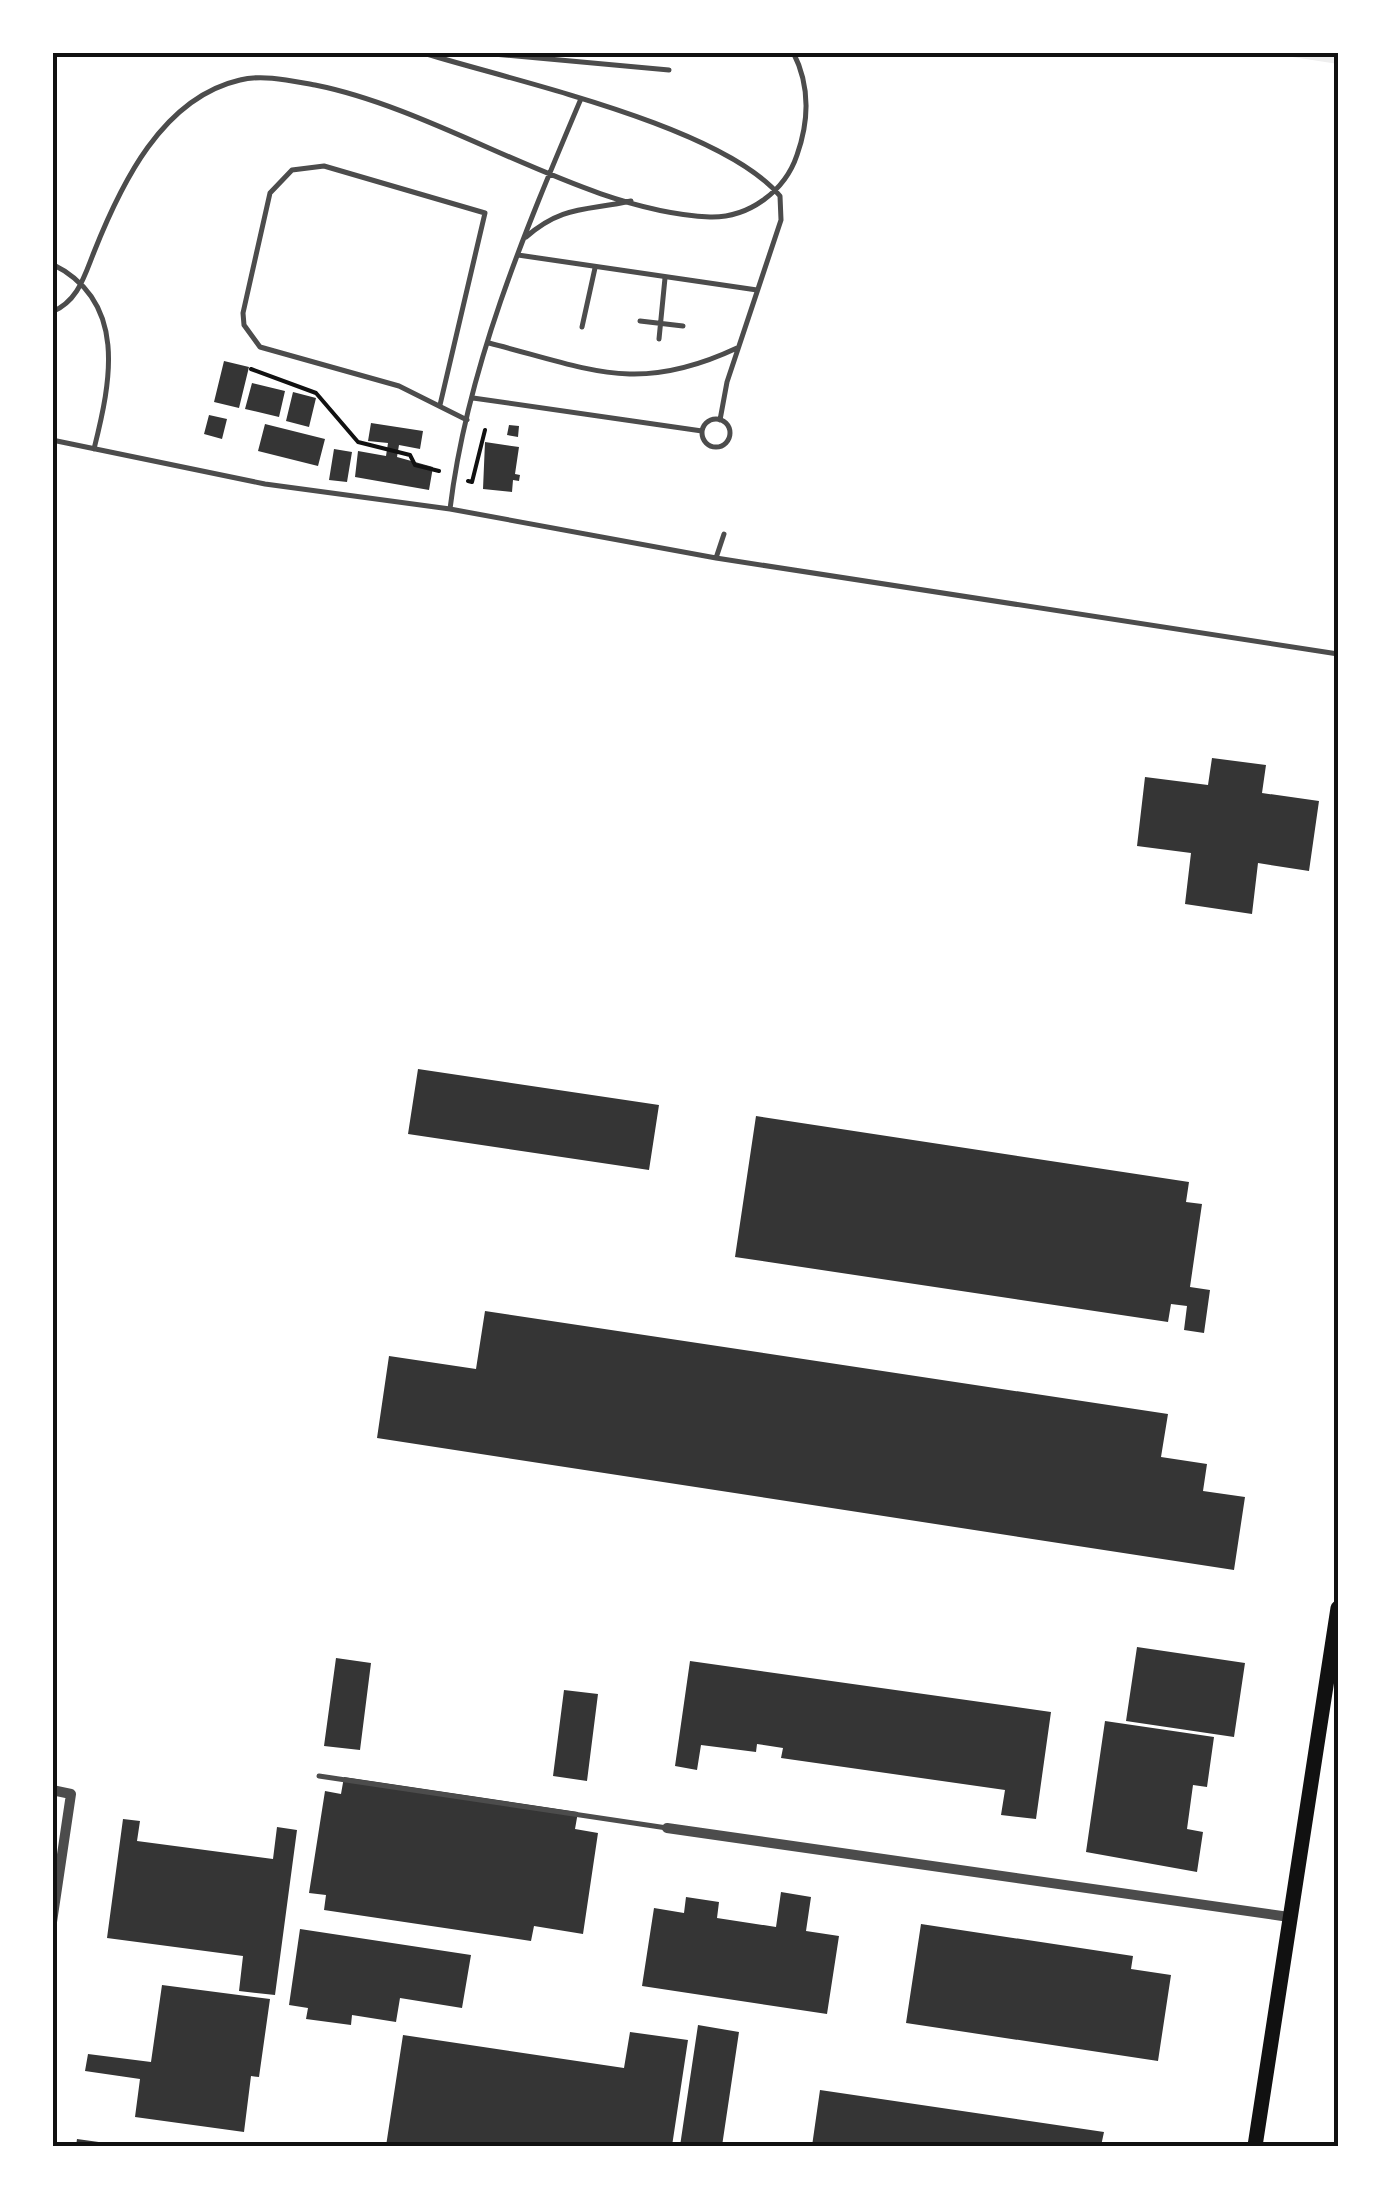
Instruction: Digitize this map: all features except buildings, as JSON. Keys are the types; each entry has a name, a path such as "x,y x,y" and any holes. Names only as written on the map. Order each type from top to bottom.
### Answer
{"main road":[{"path":"1255,2146 1338,1608"}],"street":[{"path":"52,1790 71,1794 52,1922"},
{"path":"666,1828 1289,1917"}],"lane":[{"path":"420,52 685,134 742,162 774,189 782,202 781,220 737,348 720,420"},
{"path":"471,52 669,70"},
{"path":"52,312 66,306 84,282 118,198 158,133 193,99 242,79 288,80 349,92 550,173 634,200 711,217 757,206 790,172 804,132 807,97 793,52"},
{"path":"450,509 467,420 489,343 524,239 580,101"},
{"path":"440,405 485,213 324,166 292,170 270,193 266,209 244,300 244,326 251,338 277,356 399,386 467,420"},
{"path":"524,239 547,219 569,210 634,200"},
{"path":"518,256 758,290"},
{"path":"52,264 84,282 98,304 107,333 108,369 94,448"},
{"path":"582,327 595,268"},
{"path":"659,339 665,278"},
{"path":"640,320 682,326"},
{"path":"489,343 628,376 691,370 737,348"},
{"path":"473,398 702,432"},
{"path":"720,420 729,428 724,445 711,447 702,432 708,421 720,420"},
{"path":"52,440 265,484 450,509 716,558 1338,654"},
{"path":"716,558 724,534"},
{"path":"320,1776 666,1828"}],"path":[{"path":"252,369 316,393 358,442 410,455 415,465 439,471"},
{"path":"466,489 466,481 472,482 485,430"}],"shaded area":[{"path":"1267,53 1338,53 1338,64"}]}
